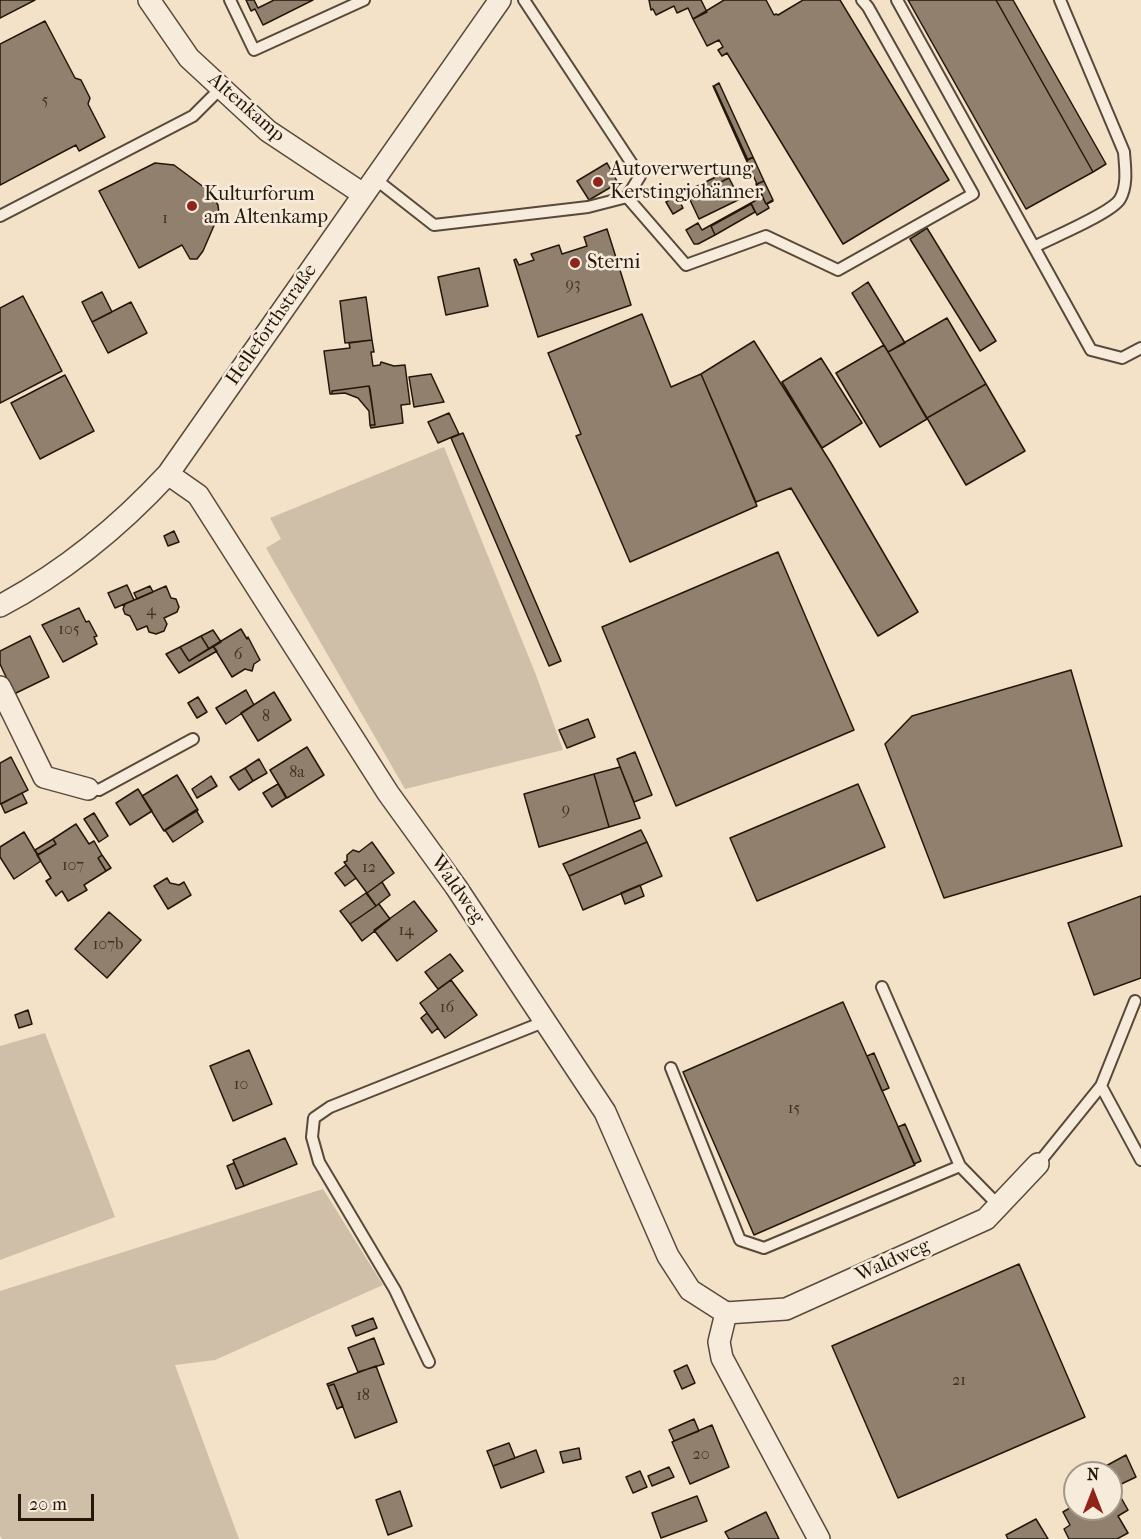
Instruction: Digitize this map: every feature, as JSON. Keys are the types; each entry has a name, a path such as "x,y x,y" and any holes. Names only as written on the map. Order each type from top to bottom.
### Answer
{"street":[{"name":"Altenkamp","path":"148,0 189,58 268,131 369,186"},
{"name":"Helleforthstraße","path":"0,606 24,594 77,558 135,510 168,474 500,0"},
{"name":"Waldweg","path":"168,474 198,495 388,793 456,887 605,1112 668,1256 690,1290 726,1313 786,1309 986,1219 1038,1164"},
{"path":"0,687 44,777 88,789"},
{"path":"726,1313 719,1342 722,1358 819,1539"}],"lane":[{"path":"230,0 254,50 364,0"},
{"path":"369,186 434,225 588,207 627,196 640,176 524,0"},
{"path":"627,196 686,266 766,236 838,270 973,194 862,0"},
{"path":"897,0 1091,350 1122,358 1141,348"},
{"path":"1034,247 1109,210 1120,200 1126,177 1124,152 1060,0"},
{"path":"0,216 193,116 221,88"},
{"path":"88,789 99,790 193,739"},
{"path":"882,987 960,1166 999,1206"},
{"path":"1038,1164 1101,1086 1135,1001"},
{"path":"429,1362 395,1290 319,1162 312,1137 314,1118 330,1107 546,1022"},
{"path":"671,1068 740,1240 764,1248 960,1166"},
{"path":"1101,1086 1141,1160"}],"shaded area":[{"path":"444,447 536,675 563,750 405,789 266,548 281,539 270,518"},
{"path":"45,1033 115,1217 0,1260 0,1046"},
{"path":"323,1189 383,1285 215,1360 175,1365 239,1539 2,1539 0,1536 0,1291"}],"building":[{"path":"0,0 35,0 0,18"},
{"path":"246,0 254,0 258,8 274,0 313,0 263,25 255,9 251,11"},
{"path":"649,0 701,0 707,12 693,19 688,8 677,13 674,6 656,15 653,9 651,10"},
{"path":"724,0 766,0 774,15 778,15 803,0 840,0 949,180 843,244 727,53 722,56 718,50 723,47 719,40 707,46 693,19"},
{"path":"908,0 996,0 1093,172 1026,209"},
{"path":"996,0 1013,0 1106,164 1093,172"},
{"path":"45,21 75,78 81,80 90,98 88,104 105,137 79,151 76,145 0,185 0,44"},
{"path":"719,83 753,157 748,160 714,86"},
{"path":"713,86 747,160 753,157 764,181 757,184"},
{"path":"155,163 174,165 209,191 218,205 219,214 203,251 197,259 190,259 182,245 139,268 99,191"},
{"name":"Autoverwertung Kerstingjohänner","path":"607,163 618,183 589,200 577,181"},
{"path":"726,172 729,178 690,197 687,191"},
{"path":"729,178 740,199 699,219 684,187 690,197"},
{"path":"764,181 773,200 766,204 757,184"},
{"path":"756,184 766,204 773,201 767,204 769,208 757,215 751,203 762,197"},
{"path":"677,196 683,208 673,214 666,202"},
{"path":"751,203 711,226 715,235 698,244 694,244 686,230 698,223 702,230"},
{"path":"751,204 755,212 715,235 711,226"},
{"path":"927,228 996,341 980,351 910,239"},
{"path":"607,229 631,305 538,337 514,260 516,259 519,265 534,260 531,254 559,245 562,254 587,246 584,237"},
{"path":"479,268 488,306 446,315 438,277"},
{"path":"868,282 905,343 888,352 852,293"},
{"path":"102,292 112,312 92,322 82,302"},
{"path":"23,296 62,371 0,403 0,308"},
{"path":"366,297 372,340 345,343 340,301"},
{"path":"131,302 147,333 108,353 92,322"},
{"path":"642,314 671,387 701,374 757,506 630,562 576,436 581,434 548,353"},
{"path":"947,318 986,384 927,418 888,352"},
{"path":"372,340 373,366 380,365 381,362 394,366 405,365 410,404 401,405 403,423 371,428 370,425 375,425 369,386 332,391 330,394 324,351 350,348 349,343"},
{"path":"754,341 831,463 918,612 878,636 791,488 756,502 701,374"},
{"path":"884,345 927,419 880,447 836,373"},
{"path":"821,358 862,423 822,448 782,382"},
{"path":"431,374 444,402 414,407 409,377"},
{"path":"65,375 94,431 40,459 11,403"},
{"path":"986,384 1025,451 966,485 927,418"},
{"path":"369,386 375,425 370,425 369,411 358,398 345,393 332,394 332,391"},
{"path":"449,413 459,434 438,443 428,422"},
{"path":"463,433 561,661 549,666 451,438"},
{"path":"174,531 179,542 168,546 164,536"},
{"path":"778,552 854,730 676,806 602,627"},
{"path":"127,585 134,600 115,608 108,593"},
{"path":"150,586 153,592 137,599 134,593"},
{"path":"166,586 171,598 176,599 179,607 177,612 164,618 167,624 164,631 156,634 149,632 147,626 137,630 130,616 125,614 123,609 125,604"},
{"path":"79,608 97,636 94,637 97,644 63,662 42,625"},
{"path":"241,629 260,660 254,664 252,671 245,669 232,677 213,646"},
{"path":"213,630 221,642 209,649 201,636"},
{"path":"30,636 49,677 14,694 0,664 0,651"},
{"path":"201,636 209,649 189,661 180,647"},
{"path":"213,646 217,651 179,673 166,654 180,647 189,661"},
{"path":"1071,670 1122,846 944,898 885,744 912,716"},
{"path":"246,690 254,705 226,724 216,708"},
{"path":"274,692 291,720 258,741 241,713"},
{"path":"198,697 207,712 197,718 188,703"},
{"path":"588,719 595,737 567,748 559,730"},
{"path":"307,747 324,775 287,798 270,770"},
{"path":"635,752 652,795 634,802 617,759"},
{"path":"11,757 28,790 0,804 0,763"},
{"path":"259,759 267,773 253,781 245,768"},
{"path":"620,767 640,818 609,827 594,774"},
{"path":"245,768 253,781 239,790 230,777"},
{"path":"594,774 609,827 539,847 524,794"},
{"path":"177,775 198,810 164,831 142,796"},
{"path":"211,776 217,786 197,798 192,789"},
{"path":"278,784 286,798 272,807 263,793"},
{"path":"858,784 885,847 757,901 730,838"},
{"path":"138,789 152,811 130,825 116,803"},
{"path":"22,793 27,803 5,813 1,804"},
{"path":"196,810 203,822 173,842 165,830"},
{"path":"94,813 108,836 99,842 84,819"},
{"path":"76,824 89,844 94,841 102,855 98,858 106,871 84,885 87,890 68,901 62,891 56,896 46,881 51,878 37,855 56,844 53,839"},
{"path":"641,830 647,842 569,876 563,864"},
{"path":"24,832 41,861 14,879 0,857 0,847"},
{"path":"53,839 56,844 38,855 35,850"},
{"path":"372,842 394,873 367,893 344,862 353,850 359,852"},
{"path":"647,842 662,876 583,910 569,876"},
{"path":"102,855 111,868 106,871 98,858"},
{"path":"346,865 356,878 345,886 335,873"},
{"path":"167,878 170,883 179,885 184,882 191,895 168,909 154,886"},
{"path":"382,882 390,895 376,906 367,893"},
{"path":"640,885 644,896 625,904 621,893"},
{"path":"366,893 376,906 350,924 340,911"},
{"path":"1141,896 1141,978 1094,995 1068,923"},
{"path":"414,901 437,931 397,961 374,930"},
{"path":"379,904 390,919 362,941 350,924"},
{"path":"109,912 141,940 107,978 75,949"},
{"path":"450,954 463,971 438,989 425,972"},
{"path":"451,980 477,1015 445,1038 420,1003"},
{"path":"843,1002 915,1165 754,1235 683,1072"},
{"path":"28,1010 32,1024 19,1028 15,1015"},
{"path":"427,1013 438,1028 432,1033 421,1018"},
{"path":"249,1050 272,1104 233,1121 210,1066"},
{"path":"874,1053 889,1088 882,1091 867,1056"},
{"path":"905,1124 921,1161 914,1164 898,1127"},
{"path":"285,1138 297,1164 244,1186 233,1160"},
{"path":"234,1163 244,1186 236,1189 227,1166"},
{"path":"1019,1264 1085,1417 898,1498 832,1346"},
{"path":"373,1318 377,1328 356,1336 352,1326"},
{"path":"374,1338 384,1364 358,1372 348,1348"},
{"path":"687,1365 695,1383 682,1389 674,1371"},
{"path":"376,1366 397,1422 355,1438 334,1384 328,1386 327,1384"},
{"path":"334,1384 343,1406 337,1409 328,1386"},
{"path":"694,1419 699,1431 674,1441 669,1430"},
{"path":"712,1425 729,1467 690,1484 672,1442"},
{"path":"509,1443 515,1458 493,1466 487,1451"},
{"path":"579,1448 581,1459 563,1463 560,1452"},
{"path":"536,1450 544,1472 501,1488 493,1466"},
{"path":"1126,1455 1136,1477 1123,1483 1123,1461 1115,1461"},
{"path":"669,1467 674,1477 652,1486 648,1476"},
{"path":"640,1471 647,1487 633,1493 626,1477"},
{"path":"400,1491 412,1526 388,1535 376,1500"},
{"path":"697,1496 707,1521 661,1538 652,1513"},
{"path":"1123,1501 1128,1510 1123,1513"},
{"path":"766,1512 779,1539 729,1539 725,1532"},
{"path":"1036,1519 1048,1539 1008,1539 1006,1535"},
{"path":"1068,1521 1121,1521 1128,1533 1117,1539 1069,1539 1064,1529 1070,1525"}],"place":[{"name":"Autoverwertung Kerstingjohänner","path":"598,182"},
{"name":"Kulturforum am Altenkamp","path":"192,206"},
{"name":"Sterni","path":"575,263"}]}
